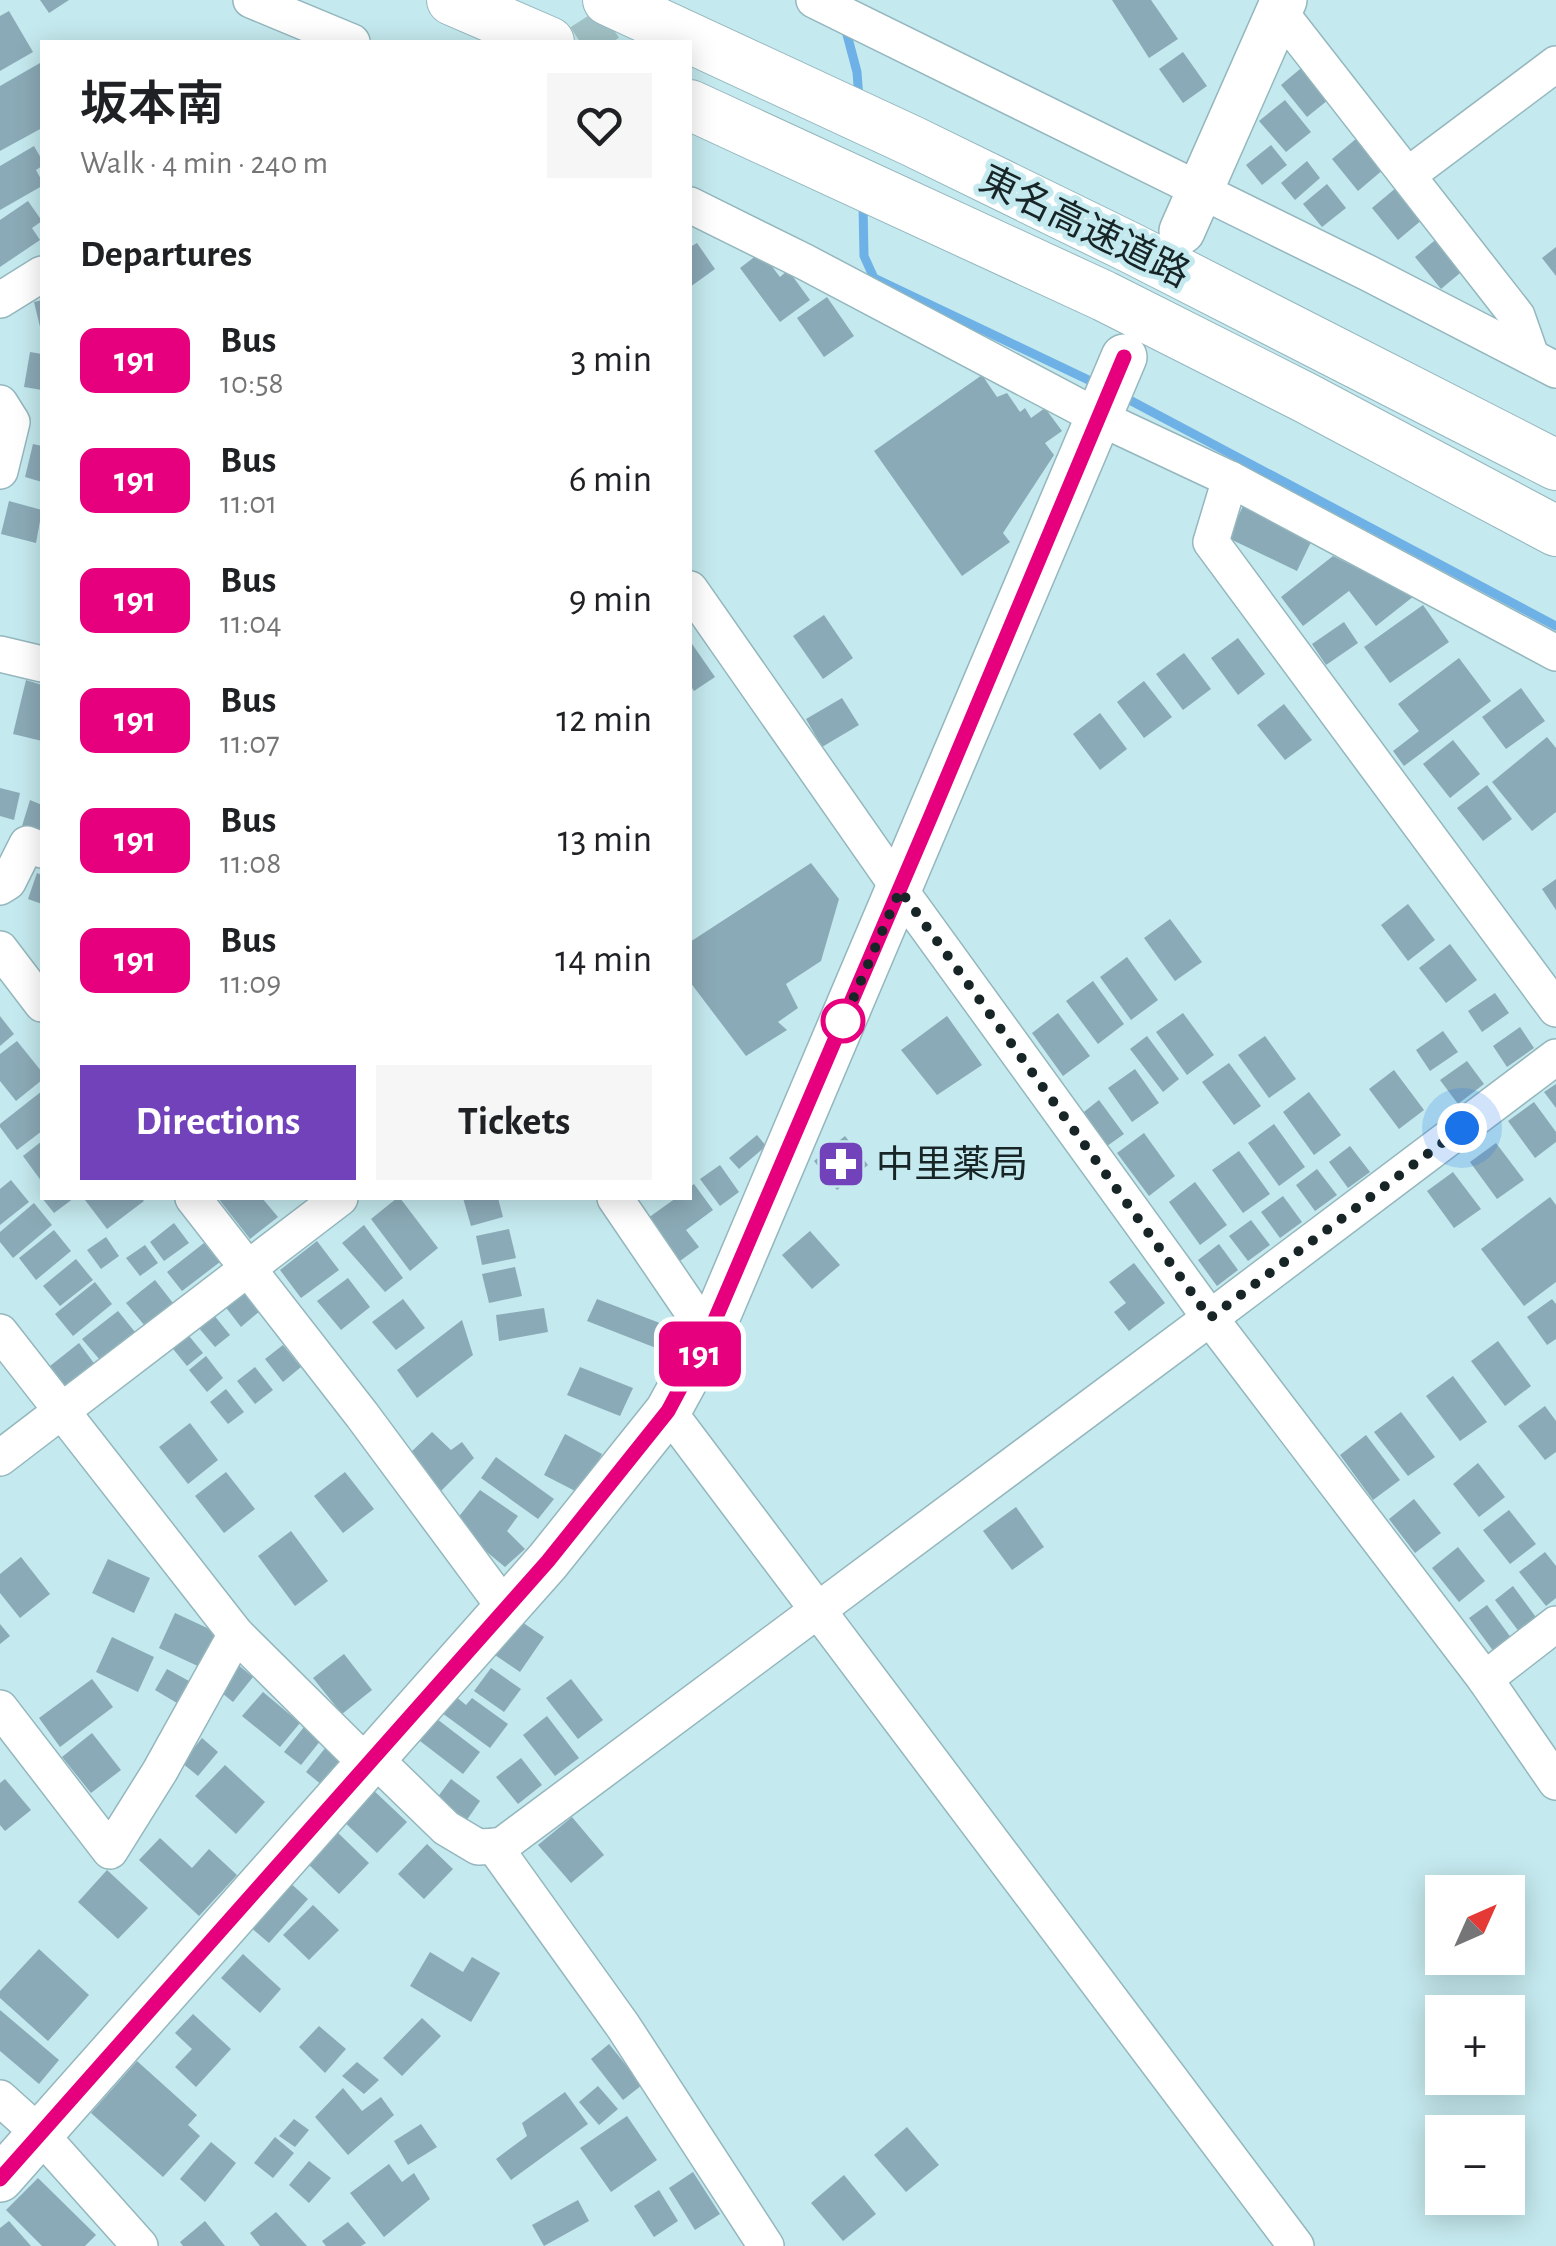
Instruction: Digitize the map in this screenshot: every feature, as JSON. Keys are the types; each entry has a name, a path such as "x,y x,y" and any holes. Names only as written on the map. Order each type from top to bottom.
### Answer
{"highway":[{"path":"452,0 543,40"},
{"name":"東名高速道路","path":"608,0 912,140 1556,465"},
{"name":"東名高速道路","path":"692,105 1104,296 1306,398 1556,532"}],"main road":[{"path":"1191,211 1281,5"},
{"path":"0,2179 548,1561 668,1411 708,1336 1124,357"}],"street":[{"path":"251,0 316,33 344,40"},
{"path":"1281,5 1518,316 1544,363"},
{"path":"831,9 1191,211 1368,272 1544,363"},
{"path":"1408,174 1556,64"},
{"path":"692,206 1100,418 1230,479 1556,653"},
{"path":"0,300 40,275"},
{"path":"0,471 18,418"},
{"path":"1230,479 1210,542 1556,1008"},
{"path":"692,592 900,890 1210,1318 1484,1679 1556,1782"},
{"path":"0,654 40,664"},
{"path":"0,887 8,882 26,844 40,849"},
{"path":"0,949 40,1001"},
{"path":"0,1332 236,1634 446,1828 478,1847 500,1846 1556,1057"},
{"path":"195,1200 506,1608"},
{"path":"0,1458 337,1200"},
{"path":"616,1200 708,1336"},
{"path":"668,1411 1296,2246"},
{"path":"1484,1679 1556,1624"},
{"path":"0,1708 110,1851 160,1771 236,1634"},
{"path":"494,1846 623,2026 766,2246"},
{"path":"0,2098 40,2134 140,2246"}],"building":[{"path":"40,0 69,0 49,13"},
{"path":"1112,0 1151,0 1178,39 1149,58"},
{"path":"9,11 33,52 0,71 0,16"},
{"path":"1183,52 1207,86 1183,103 1159,69"},
{"path":"40,63 40,129 0,151 0,86"},
{"path":"1306,64 1333,96 1307,117 1281,85"},
{"path":"1285,100 1311,132 1286,152 1259,121"},
{"path":"1357,138 1384,169 1358,191 1332,159"},
{"path":"1271,145 1287,165 1262,185 1246,165"},
{"path":"34,146 40,156 40,167 36,170 40,187 0,210 0,166"},
{"path":"1307,161 1320,178 1295,200 1281,183"},
{"path":"1327,184 1346,208 1322,227 1303,204"},
{"path":"1397,187 1423,219 1398,240 1372,208"},
{"path":"28,201 40,218 32,228 40,240 0,267 0,220"},
{"path":"1440,236 1466,268 1441,289 1415,257"},
{"path":"697,243 715,269 692,286 692,246"},
{"path":"1556,247 1556,276 1542,258"},
{"path":"761,252 780,277 788,270 810,300 780,322 740,268"},
{"path":"827,297 854,336 824,357 797,318"},
{"path":"40,300 40,327 34,302"},
{"path":"30,352 40,354 40,390 24,387"},
{"path":"982,375 997,397 1007,393 1020,412 1025,408 1031,418 1045,408 1062,431 1045,443 1054,455 1003,533 1010,542 962,576 874,451"},
{"path":"33,444 40,446 40,481 25,477"},
{"path":"9,501 40,509 36,543 1,534"},
{"path":"1243,506 1312,540 1297,571 1228,538"},
{"path":"1333,556 1414,596 1376,626 1349,591 1303,626 1281,597"},
{"path":"1423,605 1449,642 1390,683 1364,647"},
{"path":"824,615 853,658 823,679 793,636"},
{"path":"1344,622 1358,643 1326,665 1312,644"},
{"path":"1238,638 1265,674 1238,695 1211,658"},
{"path":"692,644 715,677 694,691 692,688"},
{"path":"1184,653 1211,689 1183,710 1156,674"},
{"path":"1459,658 1491,701 1404,766 1393,751 1419,731 1398,704"},
{"path":"26,680 40,684 40,741 13,734"},
{"path":"1144,681 1172,717 1144,738 1117,702"},
{"path":"1521,688 1545,721 1506,749 1482,717"},
{"path":"842,698 859,725 822,747 806,719"},
{"path":"1284,704 1312,740 1285,760 1257,725"},
{"path":"1100,713 1127,749 1100,770 1073,734"},
{"path":"1547,737 1556,748 1556,812 1532,831 1492,782"},
{"path":"1453,740 1480,774 1450,798 1423,764"},
{"path":"1487,785 1512,819 1483,841 1457,808"},
{"path":"0,788 20,793 14,820 0,816"},
{"path":"30,800 40,804 40,832 22,826"},
{"path":"811,863 839,899 821,961 786,984 798,1008 778,1022 787,1030 746,1056 692,985 692,941"},
{"path":"37,873 40,874 40,903 28,899"},
{"path":"1556,879 1556,910 1542,889"},
{"path":"1408,904 1435,940 1408,961 1381,925"},
{"path":"1170,919 1202,962 1175,981 1144,938"},
{"path":"1450,944 1477,980 1446,1003 1419,968"},
{"path":"1127,957 1158,1000 1131,1020 1100,977"},
{"path":"1093,981 1124,1024 1098,1044 1066,1001"},
{"path":"1495,993 1509,1013 1482,1032 1468,1011"},
{"path":"1058,1013 1090,1056 1063,1076 1032,1033"},
{"path":"1183,1013 1214,1055 1187,1075 1156,1032"},
{"path":"0,1016 14,1034 0,1046"},
{"path":"947,1016 982,1065 937,1095 901,1050"},
{"path":"1520,1027 1534,1048 1507,1067 1493,1046"},
{"path":"1443,1031 1458,1052 1430,1071 1416,1050"},
{"path":"1147,1036 1179,1079 1163,1092 1130,1049"},
{"path":"1265,1036 1296,1079 1269,1098 1238,1055"},
{"path":"17,1041 40,1070 40,1082 16,1101 0,1081 0,1054"},
{"path":"1467,1061 1484,1084 1458,1104 1440,1080"},
{"path":"1229,1063 1261,1106 1234,1125 1202,1082"},
{"path":"1135,1069 1159,1103 1132,1122 1108,1088"},
{"path":"1394,1070 1424,1110 1399,1129 1369,1089"},
{"path":"1556,1084 1556,1108 1544,1092"},
{"path":"1309,1092 1341,1135 1314,1155 1283,1112"},
{"path":"40,1093 40,1133 17,1150 0,1124"},
{"path":"1099,1100 1124,1134 1100,1151 1075,1119"},
{"path":"1534,1102 1556,1132 1556,1142 1535,1158 1508,1121"},
{"path":"1274,1124 1305,1167 1279,1186 1248,1143"},
{"path":"1144,1133 1175,1176 1149,1196 1117,1153"},
{"path":"757,1135 766,1146 739,1169 729,1158"},
{"path":"845,1136 868,1165 837,1190 814,1161"},
{"path":"40,1143 40,1179 23,1156"},
{"path":"1496,1143 1524,1180 1497,1199 1470,1162"},
{"path":"1350,1146 1370,1172 1348,1188 1329,1162"},
{"path":"1239,1151 1270,1194 1243,1213 1212,1170"},
{"path":"720,1165 739,1192 720,1206 700,1179"},
{"path":"1317,1169 1337,1195 1315,1211 1296,1185"},
{"path":"1453,1172 1481,1209 1454,1228 1427,1191"},
{"path":"11,1180 29,1202 0,1225 0,1189"},
{"path":"1195,1182 1227,1225 1200,1245 1169,1202"},
{"path":"692,1186 713,1210 686,1230 699,1247 680,1261 648,1218 673,1200 692,1200"},
{"path":"1283,1196 1302,1222 1280,1238 1261,1212"},
{"path":"1550,1197 1556,1205 1556,1282 1524,1306 1481,1249"},
{"path":"44,1200 71,1200 54,1213"},
{"path":"85,1200 144,1201 107,1229"},
{"path":"220,1200 264,1200 278,1217 250,1239"},
{"path":"395,1200 402,1200 438,1248 410,1271 371,1219"},
{"path":"464,1200 499,1200 503,1217 471,1226"},
{"path":"34,1203 52,1225 13,1258 0,1242 0,1232"},
{"path":"1251,1220 1270,1245 1248,1261 1229,1236"},
{"path":"174,1223 189,1243 164,1261 150,1242"},
{"path":"364,1225 403,1278 385,1292 342,1243"},
{"path":"509,1229 516,1258 482,1265 476,1236"},
{"path":"54,1230 71,1251 36,1280 19,1258"},
{"path":"810,1231 840,1265 812,1289 782,1255"},
{"path":"106,1237 119,1256 101,1269 87,1250"},
{"path":"317,1241 339,1270 301,1298 280,1270"},
{"path":"204,1243 220,1262 182,1291 167,1272"},
{"path":"1219,1244 1238,1270 1217,1286 1198,1260"},
{"path":"145,1245 158,1263 140,1276 126,1258"},
{"path":"76,1259 93,1280 60,1306 43,1286"},
{"path":"1134,1263 1165,1303 1129,1331 1114,1312 1126,1303 1109,1282"},
{"path":"515,1267 522,1296 489,1303 482,1274"},
{"path":"348,1278 370,1307 341,1330 317,1301"},
{"path":"155,1280 173,1303 145,1326 126,1303"},
{"path":"95,1282 112,1304 73,1336 55,1314"},
{"path":"243,1290 260,1311 241,1327 224,1305"},
{"path":"403,1299 425,1328 396,1350 372,1322"},
{"path":"597,1299 665,1325 656,1348 587,1321"},
{"path":"1552,1299 1556,1304 1556,1339 1547,1345 1527,1317"},
{"path":"544,1308 548,1332 499,1341 496,1315"},
{"path":"118,1311 135,1332 100,1360 82,1339"},
{"path":"213,1314 230,1335 215,1347 198,1327"},
{"path":"462,1320 473,1355 417,1398 397,1370"},
{"path":"185,1331 203,1353 187,1366 169,1344"},
{"path":"1498,1341 1531,1386 1505,1406 1471,1361"},
{"path":"79,1343 96,1366 67,1388 50,1366"},
{"path":"283,1345 301,1367 283,1382 265,1359"},
{"path":"206,1356 223,1378 207,1392 189,1370"},
{"path":"255,1367 273,1390 255,1404 237,1381"},
{"path":"580,1367 633,1388 620,1416 567,1395"},
{"path":"1453,1376 1487,1422 1460,1441 1426,1396"},
{"path":"226,1389 244,1412 228,1424 210,1402"},
{"path":"1545,1406 1556,1421 1556,1452 1545,1460 1518,1426"},
{"path":"1401,1412 1435,1457 1408,1476 1374,1432"},
{"path":"190,1423 218,1460 188,1484 159,1447"},
{"path":"432,1432 451,1450 462,1442 474,1458 441,1491 408,1455"},
{"path":"565,1434 602,1454 581,1494 544,1475"},
{"path":"1366,1435 1400,1480 1373,1500 1340,1455"},
{"path":"496,1457 554,1499 538,1519 481,1478"},
{"path":"1478,1463 1505,1497 1479,1517 1453,1484"},
{"path":"226,1472 255,1509 224,1533 195,1496"},
{"path":"345,1472 374,1509 343,1533 314,1496"},
{"path":"480,1490 518,1516 507,1531 525,1549 505,1567 453,1524"},
{"path":"1414,1499 1441,1533 1415,1553 1389,1519"},
{"path":"1016,1507 1044,1547 1012,1570 983,1531"},
{"path":"1509,1510 1536,1544 1510,1564 1483,1530"},
{"path":"291,1531 328,1581 295,1606 258,1556"},
{"path":"1458,1547 1485,1581 1459,1602 1432,1568"},
{"path":"1545,1552 1556,1566 1556,1598 1546,1606 1519,1572"},
{"path":"21,1557 50,1594 20,1618 0,1593 0,1574"},
{"path":"108,1559 150,1578 134,1613 92,1593"},
{"path":"1513,1586 1538,1620 1520,1633 1495,1600"},
{"path":"1487,1605 1512,1639 1494,1652 1469,1618"},
{"path":"175,1613 218,1633 202,1668 159,1648"},
{"path":"516,1618 544,1637 520,1672 492,1653"},
{"path":"0,1624 10,1636 0,1644"},
{"path":"112,1637 154,1657 138,1692 96,1672"},
{"path":"344,1654 372,1690 342,1714 313,1678"},
{"path":"237,1664 253,1677 233,1702 217,1689"},
{"path":"491,1668 521,1689 504,1712 474,1691"},
{"path":"167,1669 189,1681 177,1703 155,1690"},
{"path":"92,1679 113,1707 60,1747 39,1718"},
{"path":"571,1679 603,1720 578,1739 546,1698"},
{"path":"263,1692 300,1723 280,1747 242,1716"},
{"path":"455,1696 466,1705 472,1698 508,1724 490,1748 442,1713"},
{"path":"547,1716 579,1758 555,1776 523,1735"},
{"path":"437,1719 480,1752 463,1774 420,1741"},
{"path":"304,1727 321,1740 301,1765 284,1752"},
{"path":"92,1733 121,1770 91,1793 62,1757"},
{"path":"202,1738 218,1752 198,1776 182,1763"},
{"path":"326,1747 343,1760 322,1785 306,1772"},
{"path":"521,1758 542,1785 518,1804 496,1777"},
{"path":"225,1765 265,1802 236,1834 195,1796"},
{"path":"5,1779 31,1810 5,1831 0,1825 0,1783"},
{"path":"451,1779 480,1801 464,1824 434,1802"},
{"path":"371,1788 407,1822 377,1853 341,1819"},
{"path":"572,1817 604,1855 571,1883 538,1845"},
{"path":"333,1828 369,1863 339,1894 303,1859"},
{"path":"160,1838 192,1868 209,1849 237,1875 199,1916 139,1860"},
{"path":"427,1844 453,1869 424,1899 398,1874"},
{"path":"107,1870 148,1908 118,1939 78,1902"},
{"path":"288,1881 308,1899 269,1943 249,1926"},
{"path":"313,1905 339,1930 309,1960 283,1935"},
{"path":"39,1949 89,1995 48,2041 0,1998 0,1991"},
{"path":"430,1952 463,1972 472,1957 500,1973 471,2022 410,1986"},
{"path":"243,1954 281,1989 260,2013 221,1978"},
{"path":"0,2010 59,2060 39,2084 0,2051"},
{"path":"193,2014 231,2049 196,2087 175,2067 192,2049 175,2033"},
{"path":"422,2018 441,2036 402,2076 383,2058"},
{"path":"319,2026 346,2049 325,2073 299,2047"},
{"path":"609,2044 642,2085 623,2100 591,2059"},
{"path":"137,2061 197,2115 188,2125 200,2136 163,2177 91,2113"},
{"path":"357,2062 379,2080 364,2094 342,2076"},
{"path":"598,2086 618,2109 599,2125 579,2102"},
{"path":"343,2088 362,2111 381,2097 394,2115 348,2155 315,2117"},
{"path":"565,2092 588,2124 511,2180 496,2159 527,2136 522,2123"},
{"path":"627,2116 657,2160 611,2192 580,2148"},
{"path":"294,2119 309,2130 295,2147 279,2136"},
{"path":"421,2124 437,2147 408,2165 394,2141"},
{"path":"907,2127 939,2165 906,2192 874,2155"},
{"path":"275,2137 294,2153 273,2178 254,2163"},
{"path":"211,2142 236,2163 205,2202 180,2179"},
{"path":"309,2161 331,2178 309,2203 289,2185"},
{"path":"389,2164 402,2182 414,2173 430,2199 384,2237 350,2193"},
{"path":"693,2172 720,2214 695,2230 669,2188"},
{"path":"844,2175 876,2214 843,2241 811,2203"},
{"path":"38,2178 96,2235 85,2246 42,2246 6,2210"},
{"path":"659,2190 678,2221 654,2237 634,2206"},
{"path":"578,2200 589,2221 544,2246 532,2225"},
{"path":"276,2212 307,2246 260,2246 250,2233"},
{"path":"9,2221 31,2246 0,2246 0,2228"},
{"path":"205,2221 225,2246 183,2246 180,2242"},
{"path":"348,2222 366,2243 326,2246 322,2241"}],"waterway":[{"path":"845,27 857,72 859,99"},
{"path":"863,205 864,256 874,278 1099,385"},
{"path":"1122,396 1556,626"}],"tunnel":[{"path":"583,40 642,2"}],"bus line":[{"name":"191","path":"0,2179 548,1561 668,1411 708,1336 1124,357"}],"place":[{"name":"中里薬局","path":"841,1164"}],"route":[{"path":"843,1021 838,1034 900,890 1210,1318 1462,1128"}]}
